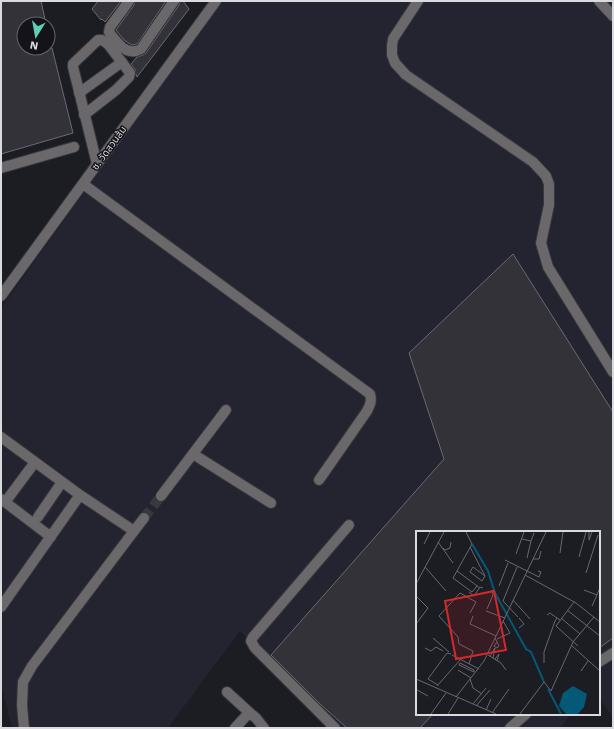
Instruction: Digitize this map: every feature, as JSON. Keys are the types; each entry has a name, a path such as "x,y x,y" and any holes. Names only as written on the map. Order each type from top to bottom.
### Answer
{"street":[{"path":"129,1 110,27 109,32 122,48 136,52 141,49 174,1"},
{"name":"ซ. วัดสวนส้ม","path":"1,296 216,1"},
{"path":"418,1 393,39 392,55 395,63 406,75 533,162 546,176 549,184 550,195 541,243 548,268 613,372"},
{"path":"599,1 613,16"},
{"path":"84,115 116,90 129,77 130,73 108,44 102,40 98,40 73,64 84,115 97,164"},
{"path":"79,93 122,62"},
{"path":"1,168 74,147"},
{"path":"83,184 370,394 372,403 319,480"},
{"path":"161,496 226,410"},
{"path":"1,437 80,495 134,531"},
{"path":"193,454 271,503"},
{"path":"35,462 5,498 51,537"},
{"path":"38,517 62,482"},
{"path":"1,607 80,495"},
{"path":"24,728 22,705 23,682 32,666 144,518"},
{"path":"335,728 255,648 251,641 253,636 349,525"},
{"path":"600,661 613,653"},
{"path":"227,692 256,718 264,728"},
{"path":"235,728 247,715 250,714"},
{"path":"510,728 525,715"}],"shaded area":[{"path":"222,1 613,1 613,717 600,699 600,531 416,531 416,715 570,715 560,728 334,728 240,631 168,728 12,728 1,684 1,308"}],"building":[{"path":"1,1 41,1 44,16 16,16 16,56 54,56 73,133 1,154"},
{"path":"98,1 121,1 105,22 102,19 101,20 92,9"},
{"path":"135,1 166,1 137,44 132,45 124,40 116,30 134,5"},
{"path":"180,1 183,1 189,9 137,77 135,69 131,64 137,57 146,53 179,5"},
{"path":"513,254 613,412 613,638 600,647 600,531 416,531 416,715 432,715 420,728 347,728 319,703 271,655 444,459 409,353"}],"tunnel":[{"path":"144,518 161,496"}]}
